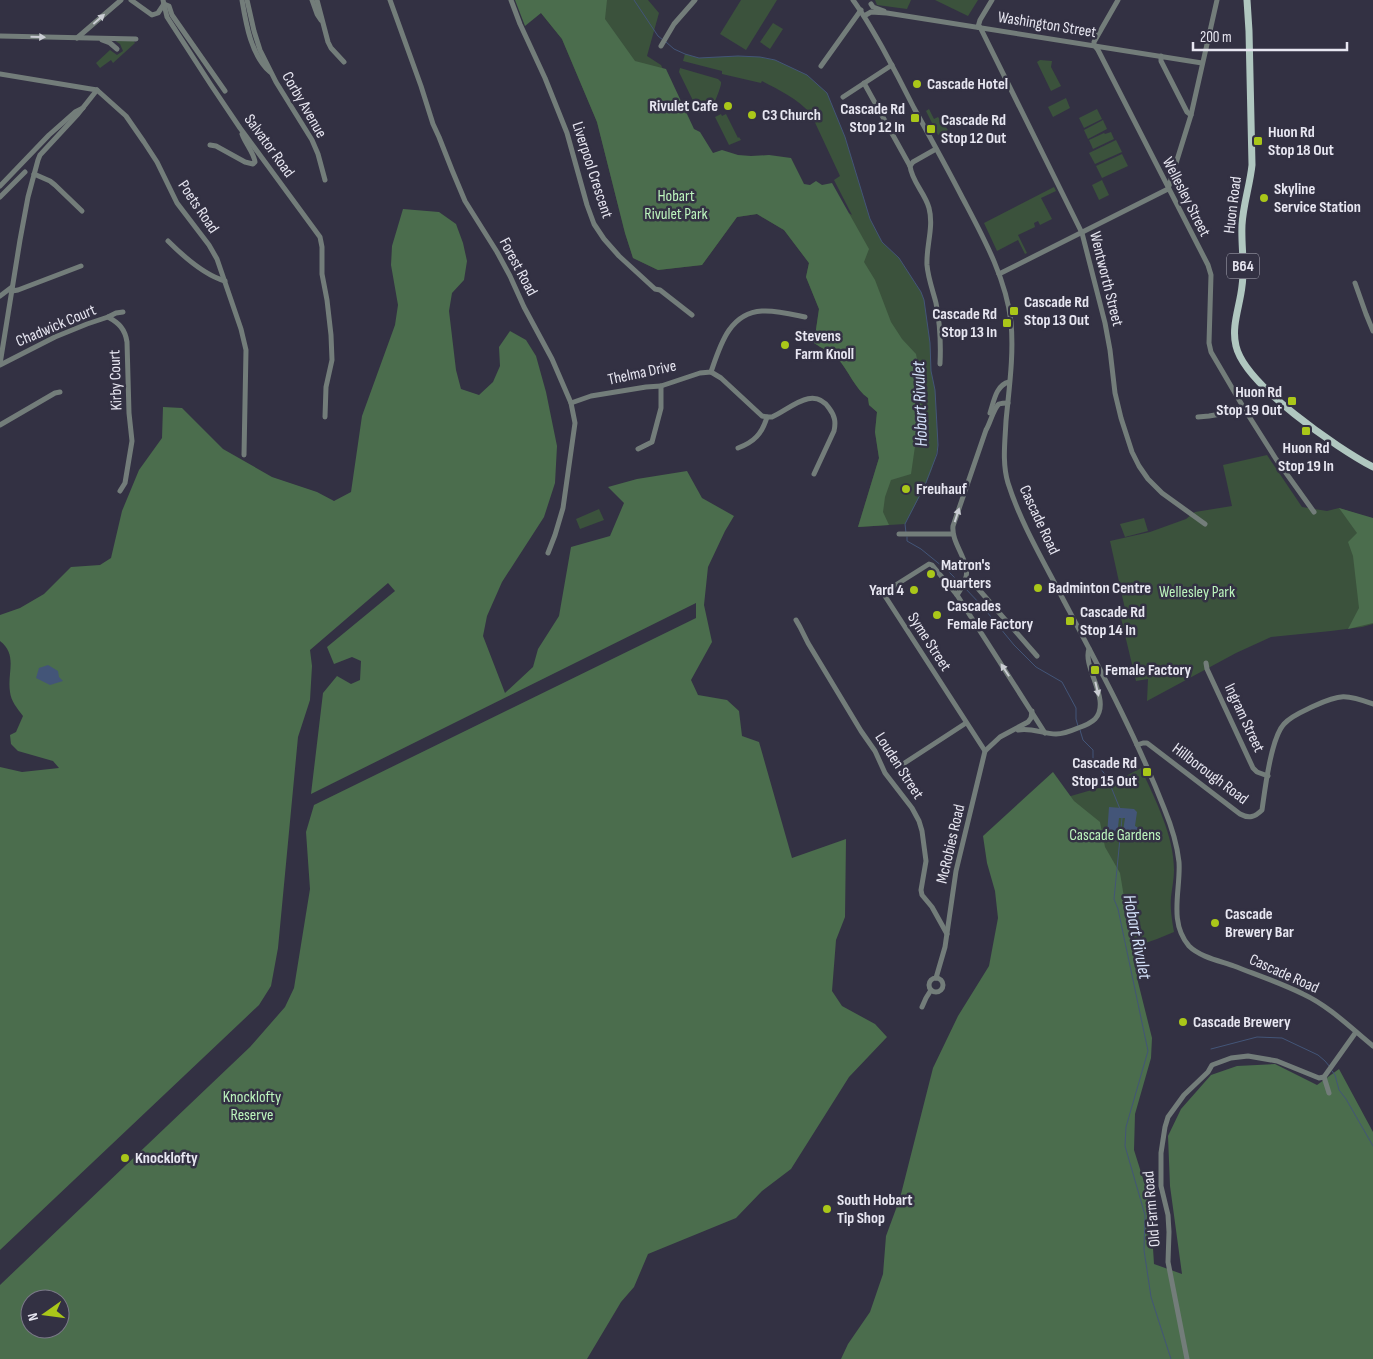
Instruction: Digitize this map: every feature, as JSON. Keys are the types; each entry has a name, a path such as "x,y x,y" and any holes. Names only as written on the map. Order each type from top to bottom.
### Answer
{"main road":[{"name":"Huon Road","path":"1247,0 1252,165 1242,223 1243,277 1235,321 1234,334 1236,346 1247,368 1290,410 1334,444 1373,467"}],"street":[{"path":"77,38 121,0"},
{"path":"131,0 152,15 158,13 164,2 169,6 172,16 225,91"},
{"name":"Corby Avenue","path":"242,0 253,45 264,66 271,72"},
{"name":"Corby Avenue","path":"247,0 257,43 271,72 312,140 318,154 324,180"},
{"path":"312,0 321,20"},
{"path":"317,0 328,42 344,62"},
{"name":"Forest Road","path":"390,0 433,124 463,197 510,276 524,307 552,359 571,403 575,423 563,508 548,552"},
{"name":"Liverpool Crescent","path":"511,0 567,133 594,224 619,256 655,289 668,295 692,315"},
{"path":"662,46 674,24 695,0"},
{"path":"979,27 980,20 992,0"},
{"path":"1094,45 1118,0"},
{"path":"999,274 1168,189 1191,115 1218,0"},
{"name":"Cascade Road","path":"856,1 861,10 867,14 892,65 978,226 999,274 1011,325 1012,346 1004,458 1005,470 1010,488 1033,541 1137,745 1160,798 1177,850 1179,869 1176,908 1182,933 1188,944 1201,954 1261,976 1322,1004 1373,1046"},
{"name":"Salvator Road","path":"164,2 167,17 240,128 320,237 323,257 322,274 332,342 332,360 326,387 325,417"},
{"name":"Washington Street","path":"870,2 874,7 887,13"},
{"name":"Washington Street","path":"867,14 871,9 870,2"},
{"path":"821,66 861,10"},
{"name":"Washington Street","path":"867,14 887,13 1202,63"},
{"name":"Wentworth Street","path":"979,27 1082,233 1105,323 1115,393 1132,452 1148,479 1162,493 1205,524"},
{"path":"0,36 136,39"},
{"path":"97,39 110,43 118,49"},
{"name":"Wellesley Street","path":"1094,45 1208,265 1211,275 1209,343 1211,352 1276,460 1314,512"},
{"path":"1161,56 1161,61 1187,112 1191,115"},
{"path":"843,96 892,65"},
{"path":"0,74 97,90 40,155 38,160 26,206 0,365"},
{"path":"864,83 910,166 912,176 929,207 931,220 927,265 939,319 941,339 940,364"},
{"name":"Poets Road","path":"97,90 126,116 157,162 176,201 209,245 217,259 241,329 246,350 244,455"},
{"path":"0,186 54,130 75,112 83,108"},
{"path":"210,146 216,146 245,162 254,163 255,159 245,143 240,128"},
{"path":"910,166 912,162 936,148"},
{"path":"0,197 24,172"},
{"path":"34,174 50,181 82,211"},
{"path":"168,241 183,256 217,279 224,281"},
{"path":"0,296 12,289 18,290 81,266"},
{"path":"1355,283 1373,330"},
{"path":"805,316 762,311 743,316 729,329 715,358 711,372 721,378 762,416 767,417 778,414 807,398 819,400 827,405 834,415 835,426 814,474"},
{"name":"Chadwick Court","path":"0,365 55,337 108,317 116,312 123,312"},
{"name":"Kirby Court","path":"108,317 119,324 126,335 132,441 125,483 120,491"},
{"name":"Thelma Drive","path":"571,403 591,396 661,386 700,373 711,372"},
{"path":"1009,382 999,387 953,526 953,534 966,567 966,578 960,589 1045,732"},
{"path":"638,449 652,442 661,408 661,386"},
{"path":"0,426 55,393 60,392"},
{"path":"986,430 997,406 1008,403"},
{"path":"1198,416 1245,410"},
{"path":"738,448 748,444 762,432 767,417"},
{"path":"901,534 953,534"},
{"name":"Syme Street","path":"960,589 930,564 883,593 985,751"},
{"path":"966,578 974,584 1037,656"},
{"name":"Louden Street","path":"796,620 861,731 875,751 885,773 912,808 919,821 926,861 921,890 922,895 932,907 947,934"},
{"path":"1014,731 1024,729 1059,734 1085,725 1096,718 1100,708 1098,692 1087,653 1089,649"},
{"name":"Ingram Street","path":"1206,663 1254,768 1257,772 1268,776"},
{"name":"Hillborough Road","path":"1137,745 1146,743 1151,745 1240,814 1254,816 1262,810 1276,737 1282,726 1292,718 1336,697 1350,697 1373,704"},
{"path":"985,751 1000,737 1028,722 1032,711"},
{"path":"903,764 966,722"},
{"name":"McRobies Road","path":"936,978 945,947 956,871 985,751"},
{"path":"936,978 941,982 941,988 938,991 932,990 929,986 929,982 936,978"},
{"path":"922,1007 932,990"},
{"path":"1329,1093 1324,1077 1356,1032"},
{"name":"Old Farm Road","path":"1187,1359 1168,1262 1168,1215 1161,1186 1161,1153 1164,1127 1168,1117 1184,1095 1212,1066 1231,1058 1248,1056 1277,1061 1319,1078 1324,1077"}],"green space":[{"name":"Hobart Rivulet Park","path":"515,0 607,0 605,19 635,61 666,69 694,129 700,132 713,153 722,150 738,155 769,155 791,158 804,184 810,185 816,181 822,185 832,183 869,249 864,262 875,280 891,322 902,339 916,354 923,391 911,474 891,480 885,497 883,512 889,525 858,527 879,458 875,432 877,412 869,405 868,398 859,390 838,359 814,343 819,309 806,277 809,263 784,230 757,214 737,217 702,265 658,270 633,258 597,122 562,39 541,13 525,26"},
{"name":"Hobart Rivulet Park","path":"548,0 648,0 659,13 647,56 661,65 691,128 713,162 766,162 852,215 834,180 840,176 811,114 806,109 788,95 762,81 761,83 722,74 722,71 683,61 685,54 699,58 738,56 775,60 807,75 827,93 845,137 870,219 882,242 899,258 921,292 924,300 930,343 931,371 935,390 938,445 929,476 905,524 858,527 879,458 875,432 877,412 869,405 868,398 859,390 838,359 814,343 819,309 806,277 809,263 784,230 757,214 737,217 702,265 658,270 633,258 597,122 562,39 541,13"},
{"path":"741,0 777,0 746,50 720,34"},
{"path":"875,0 911,0 907,9 877,5"},
{"path":"935,0 978,0 968,16"},
{"path":"773,23 783,29 770,49 760,42"},
{"path":"114,40 133,40 135,43 113,63 111,60 100,68 96,63 110,50 117,55 123,51 120,44"},
{"path":"1040,60 1052,61 1051,67 1061,86 1051,91 1037,62"},
{"path":"680,68 718,79 721,82 714,103 708,109 699,113 679,72"},
{"path":"1066,98 1070,108 1053,117 1048,107"},
{"path":"929,109 934,119 938,117 948,130 938,135 926,111"},
{"path":"1097,109 1102,119 1084,128 1079,118"},
{"path":"721,114 722,116 726,114 738,138 741,140 729,145 715,117"},
{"path":"1103,120 1107,129 1088,139 1084,130"},
{"path":"1111,132 1114,139 1093,149 1089,140"},
{"path":"1116,140 1122,152 1095,164 1089,153"},
{"path":"1122,154 1128,166 1102,178 1096,166"},
{"path":"1102,180 1109,195 1099,200 1092,185"},
{"path":"1054,187 1056,191 1041,198 1052,219 1040,225 1038,221 1034,223 1035,227 1018,235 1027,253 1025,254 1018,240 997,251 984,223"},
{"name":"Knocklofty Reserve","path":"403,209 439,212 456,224 467,261 464,280 452,293 449,311 456,370 461,389 479,395 493,382 500,366 499,347 510,331 526,340 536,356 546,392 557,446 555,483 544,517 502,582 487,616 483,636 505,693 533,667 538,649 559,616 571,547 610,536 624,503 608,487 637,479 687,471 702,498 734,516 708,567 704,605 712,642 691,680 698,695 727,700 739,711 742,736 759,742 792,858 846,839 845,917 836,940 832,991 842,1006 875,1024 887,1037 849,1077 791,1169 762,1191 736,1218 648,1254 634,1287 621,1302 587,1359 0,1359 0,1285 250,1047 285,1007 294,988 310,889 306,832 314,805 696,618 696,603 311,794 323,693 337,676 351,684 360,680 361,661 352,657 334,664 327,647 395,591 388,583 310,650 312,666 310,700 298,737 278,948 271,986 259,1005 0,1250 0,767 22,772 59,768 53,761 18,751 11,744 10,735 16,732 23,716 11,695 9,685 11,664 9,652 0,641 0,615 20,608 44,594 71,567 100,565 111,558 122,511 139,470 162,438 163,407 182,408 223,449 272,477 317,492 334,501 351,492 362,416 395,325 398,305 391,265 392,246"},
{"name":"Wellesley Park","path":"1267,455 1302,507 1327,511 1339,508 1373,519 1373,624 1331,631 1271,637 1236,653 1147,701 1148,679 1136,681 1119,610 1125,609 1110,541 1150,532 1186,519 1195,512 1232,506 1223,465"},
{"path":"1339,508 1373,518 1373,623 1348,629 1359,608 1353,556 1348,542 1357,533"},
{"path":"599,509 604,520 580,529 576,519"},
{"path":"1144,518 1148,531 1125,537 1120,524"},
{"name":"Cascade Gardens","path":"1141,768 1158,805 1171,844 1174,870 1171,906 1174,932 1137,946 1129,940 1057,800 1109,785"},
{"path":"1053,772 1074,801 1100,822 1105,847 1120,873 1138,982 1152,1038 1151,1058 1135,1114 1134,1150 1150,1201 1154,1264 1182,1274 1170,1186 1168,1136 1181,1109 1211,1075 1237,1066 1275,1064 1317,1085 1339,1069 1373,1132 1373,1359 841,1359 848,1344 870,1312 883,1274 886,1236 900,1198 933,1068 958,1016 989,966 998,918 995,891 987,863 983,836"}],"water":[{"path":"48,665 58,671 59,677 63,681 50,685 36,678 39,668"},
{"path":"1109,807 1134,809 1137,812 1135,826 1142,830 1140,835 1125,840 1122,838 1125,818 1119,818 1117,837 1115,839 1107,835"}],"waterway":[{"name":"Hobart Rivulet","path":"634,0 658,36 663,40"},
{"name":"Hobart Rivulet","path":"666,42 674,49 699,58 738,56 775,60 807,75 827,93 845,137 870,219 882,242 899,258 921,292 924,300 930,343 931,371 935,390 938,445 937,454 925,485 905,524 906,533"},
{"name":"Hobart Rivulet","path":"907,537 907,541 921,549 961,584"},
{"name":"Hobart Rivulet","path":"964,587 1014,645 1036,667 1062,682 1076,708 1078,726"},
{"name":"Hobart Rivulet","path":"1080,730 1083,740 1093,750 1093,759 1107,777 1120,809"},
{"path":"1122,818 1114,899 1118,909 1148,1051 1126,1127 1125,1146 1145,1215 1144,1250 1151,1297 1171,1359"},
{"name":"Hobart Rivulet","path":"1211,1049 1257,1037 1282,1038 1318,1055 1330,1067"},
{"name":"Hobart Rivulet","path":"1332,1071 1339,1090 1373,1146"}],"place":[{"name":"Cascade Hotel","path":"917,84"},
{"name":"Rivulet Cafe","path":"728,106"},
{"name":"C3 Church","path":"752,115"},
{"name":"Cascade Rd Stop 12 In","path":"915,118"},
{"name":"Cascade Rd Stop 12 Out","path":"931,129"},
{"name":"Huon Rd Stop 18 Out","path":"1258,141"},
{"name":"Skyline Service Station","path":"1264,198"},
{"name":"Cascade Rd Stop 13 Out","path":"1014,311"},
{"name":"Cascade Rd Stop 13 In","path":"1007,323"},
{"name":"Stevens Farm Knoll","path":"785,345"},
{"name":"Huon Rd Stop 19 Out","path":"1292,401"},
{"name":"Huon Rd Stop 19 In","path":"1306,431"},
{"name":"Freuhauf","path":"906,489"},
{"name":"Matron's Quarters","path":"931,574"},
{"name":"Badminton Centre","path":"1038,588"},
{"name":"Yard 4","path":"914,590"},
{"name":"Cascades Female Factory","path":"937,615"},
{"name":"Cascade Rd Stop 14 In","path":"1070,621"},
{"name":"Female Factory","path":"1095,670"},
{"name":"Cascade Rd Stop 15 Out","path":"1147,772"},
{"name":"Cascade Brewery Bar","path":"1215,923"},
{"name":"Cascade Brewery","path":"1183,1022"},
{"name":"Knocklofty","path":"125,1158"},
{"name":"South Hobart Tip Shop","path":"827,1209"}]}
